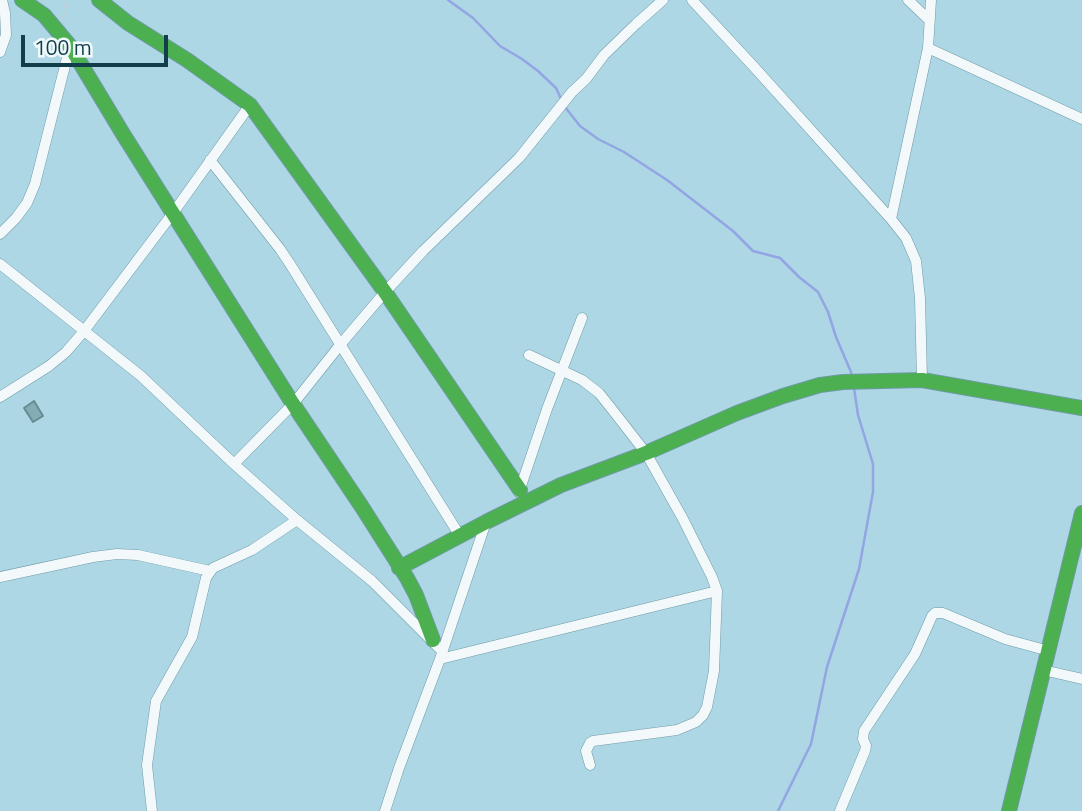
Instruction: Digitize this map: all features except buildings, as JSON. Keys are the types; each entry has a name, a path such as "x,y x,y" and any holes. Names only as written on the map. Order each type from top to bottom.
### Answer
{"street":[{"path":"0,52 6,35 2,0"},
{"path":"22,0 44,15 65,40 416,595 438,650"},
{"path":"99,0 128,23 187,60 250,105 385,292 520,489"},
{"path":"234,464 293,404 385,292 423,251 519,158 604,55 663,0"},
{"path":"692,0 906,237 916,261 920,298 922,380"},
{"path":"908,0 929,20"},
{"path":"891,219 928,48 931,0"},
{"path":"0,234 27,203 35,184 65,40"},
{"path":"928,48 1082,119"},
{"path":"0,397 49,366 66,352 84,331 250,105"},
{"path":"210,160 280,249 460,536"},
{"path":"0,264 141,376 234,464 372,581 438,650"},
{"path":"513,509 582,318"},
{"path":"528,355 582,380 599,393 646,453 683,519 717,591 713,671 707,707 702,715 696,722 677,730 593,741 586,751 590,765"},
{"path":"399,568 561,485 646,453 737,413 820,385 922,380 1082,408"},
{"path":"1009,811 1082,513"},
{"path":"152,811 147,765 156,701 192,637 206,578 213,568 251,550 298,520"},
{"path":"385,811 438,650 486,522"},
{"path":"0,577 117,554 138,555 210,571"},
{"path":"438,650 717,591"},
{"path":"840,811 865,751 864,731 915,654 935,613 943,613 1005,639 1049,651"},
{"path":"1043,670 1082,679"}],"path":[{"path":"65,40 67,0"}],"waterway":[{"path":"448,0 473,18 500,46 538,71 556,88 562,101"},
{"path":"565,107 580,126 667,180 733,231 753,251 780,258 818,292 852,378"},
{"path":"778,811 811,744 827,667 859,569 873,492 873,464 858,415 854,388"}],"traffic: fast":[{"path":"22,0 44,15 70,46 293,404 407,578 433,640"},
{"path":"99,0 128,23 187,60 250,105 385,292 520,490"},
{"path":"399,568 561,485 646,453 737,413 820,385 922,380 1082,408"},
{"path":"1009,811 1082,513"}]}
